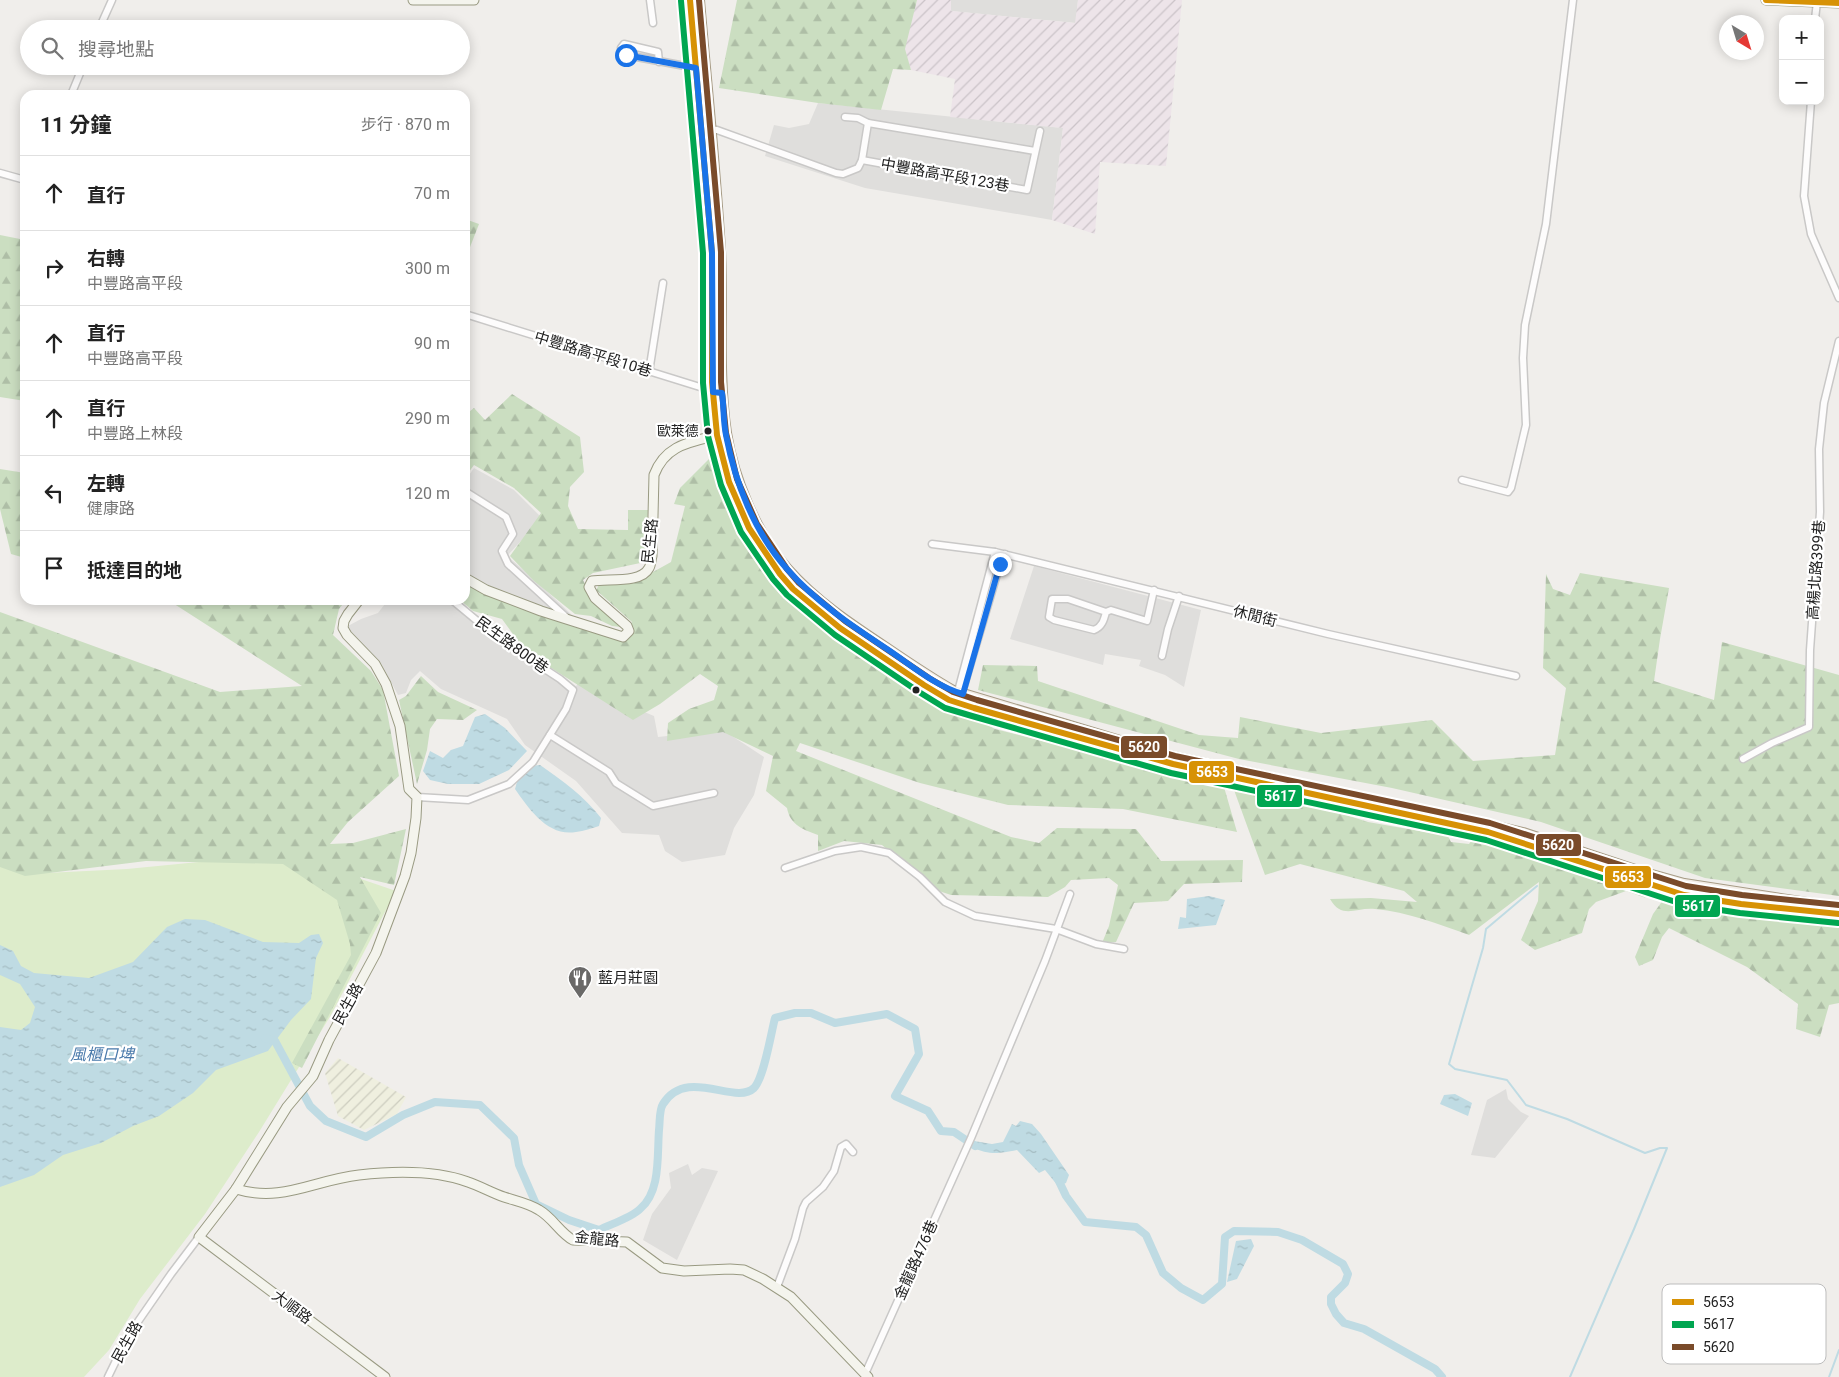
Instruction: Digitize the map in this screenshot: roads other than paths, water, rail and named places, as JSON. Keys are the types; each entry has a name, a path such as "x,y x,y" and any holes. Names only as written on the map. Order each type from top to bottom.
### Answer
{"main road":[{"path":"690,0 696,68 720,250 718,392 722,434 733,482 757,525 786,568 842,623 924,685 1173,764 1488,832 1684,895 1741,904 1839,914"},
{"path":"699,0 705,129"},
{"path":"959,696 1170,756 1523,832 1684,884 1839,907"}],"street":[{"path":"103,20 112,0"},
{"path":"413,0 474,0"},
{"path":"650,0 653,23"},
{"path":"1462,480 1508,492 1511,488 1526,426 1523,370 1525,325 1546,224 1573,0"},
{"path":"1766,0 1839,3"},
{"path":"1816,15 1817,2"},
{"path":"659,62 658,52 624,44 621,48 622,53 626,55 659,62 696,68"},
{"path":"73,90 79,75"},
{"path":"1811,105 1804,196 1811,234 1839,298"},
{"path":"845,117 858,118 868,123 1035,151"},
{"path":"862,160 868,123"},
{"name":"中豐路高平段123巷","path":"705,129 718,130 836,173 844,174 858,168 862,160 1027,190 1040,131"},
{"path":"0,173 20,179"},
{"path":"649,372 663,283"},
{"name":"中豐路高平段10巷","path":"470,316 718,392"},
{"name":"高楊北路399巷","path":"1743,759 1772,743 1810,727 1810,650 1820,512 1819,449 1824,403 1839,341"},
{"name":"民生路","path":"470,581 486,590 569,621 582,623 620,637 627,635 629,631 628,626 624,621 595,598 588,587 592,581 600,579 636,578 643,575 650,568 654,475 657,466 669,451 678,446 722,434"},
{"path":"470,494 506,517 513,534 502,551 508,564 569,621"},
{"name":"休閒街","path":"932,544 1005,554 1328,634 1516,676"},
{"path":"959,696 995,552"},
{"path":"959,696 1000,564 1005,554"},
{"path":"1106,612 1099,628 1094,630 1049,617 1052,599 1068,599 1106,612 1111,610 1147,621 1154,590"},
{"path":"1162,656 1179,596"},
{"name":"民生路","path":"108,1377 128,1336 171,1274 236,1189 287,1107 313,1076 329,1040 376,953 404,876 411,853 417,797 409,789 400,726 386,684 375,664 347,635 343,628 344,621 355,605"},
{"name":"民生路800巷","path":"458,605 499,639 560,679 573,690 566,708 550,735"},
{"path":"417,797 468,800 499,789 509,784 533,762 550,735 609,772 616,783 653,806 714,792"},
{"path":"785,868 835,851 861,847 889,853 920,877 945,902 975,916 1056,929 1096,944 1124,950"},
{"path":"1056,929 1070,894"},
{"name":"金龍路476巷","path":"866,1376 971,1138 1045,961 1056,929"},
{"path":"777,1286 795,1239 806,1202 823,1187 834,1171 841,1147 846,1144 853,1152"},
{"name":"金龍路","path":"236,1189 250,1193 285,1193 360,1175 438,1173 469,1182 541,1210 573,1240 627,1242 662,1268 684,1271 744,1270 777,1286 791,1296 866,1376"},
{"name":"大順路","path":"199,1237 385,1377"}],"water":[{"path":"485,714 505,728 527,751 509,770 479,784 448,784 430,780 423,771 430,751 443,758 451,750 463,746 475,717"},
{"path":"540,765 588,803 601,818 599,826 579,832 566,832 548,826 533,813 515,789 518,779 531,766"},
{"path":"1209,896 1225,900 1216,925 1178,929 1180,917 1186,918 1187,899"},
{"name":"風櫃口埤","path":"185,919 205,920 263,942 299,943 311,935 319,934 323,943 316,958 311,999 291,1020 268,1051 216,1070 193,1093 159,1116 133,1126 101,1143 63,1155 34,1175 0,1187 0,1027 21,1030 30,1023 35,1007 20,984 0,975 0,945 13,951 21,966 34,973 89,978 133,962 167,927"},
{"path":"1455,1094 1472,1103 1468,1116 1440,1104 1444,1095"},
{"path":"1020,1121 1032,1124 1041,1134 1069,1175 1066,1183 1058,1186 1045,1170 1039,1173 1017,1150 994,1153 970,1147 974,1141 992,1144 1003,1142 1012,1124 1016,1126"},
{"path":"1251,1239 1254,1246 1237,1279 1227,1282 1236,1241"}],"waterway":[{"path":"1537,886 1486,929 1483,948 1449,1064 1455,1069 1507,1080 1526,1105 1567,1119 1645,1153 1660,1148 1667,1148 1570,1377"},
{"path":"265,1038 275,1041 310,1106 326,1121 366,1137 403,1115 435,1102 480,1105 514,1138 519,1165 536,1204 569,1220 599,1230 636,1212 647,1202 652,1193 657,1172 660,1116 663,1104 673,1093 685,1088 710,1088 735,1093 746,1092 754,1088 761,1075 775,1018 795,1013 811,1013 835,1023 887,1014 915,1029 919,1054 895,1096 928,1111 941,1131 954,1132 975,1146"},
{"path":"1057,1177 1066,1196 1085,1222 1136,1227 1146,1235 1163,1273 1181,1288 1203,1300 1222,1284 1225,1237 1234,1231 1278,1232 1302,1240 1343,1264 1348,1274 1345,1283 1331,1297 1331,1304 1336,1314 1344,1323 1364,1329 1435,1369 1442,1377"},
{"path":"1829,1377 1839,1350"}],"place":[{"name":"歐萊德","path":"708,431"},
{"name":"藍月莊園","path":"580,999"}]}
